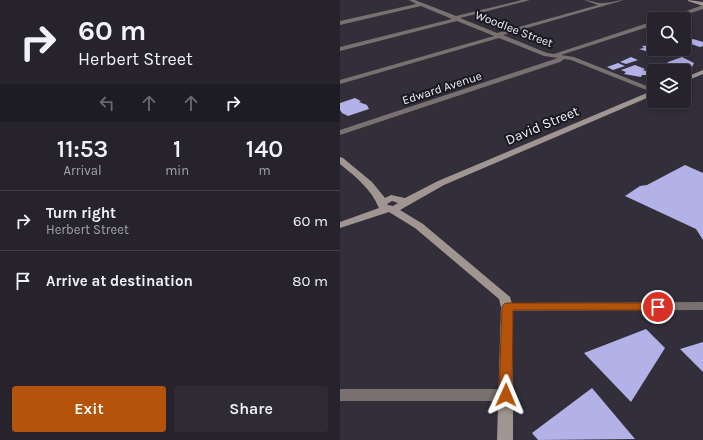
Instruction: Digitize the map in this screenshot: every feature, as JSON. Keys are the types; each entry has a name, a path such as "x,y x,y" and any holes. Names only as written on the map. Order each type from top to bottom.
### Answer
{"main road":[{"path":"690,0 703,4"},
{"path":"691,77 703,72"},
{"name":"David Street","path":"386,206 388,199 399,201 647,95"},
{"path":"340,160 369,184 386,206 419,226 504,297 507,307 505,440"},
{"path":"369,184 385,191 399,201 419,226"},
{"path":"342,224 386,206"}],"street":[{"name":"Woodlee Street","path":"412,0 546,55 552,60"},
{"path":"340,49 528,0"},
{"path":"586,0 603,5"},
{"path":"340,82 622,0"},
{"path":"340,23 422,4"},
{"path":"688,12 703,7"},
{"name":"Edward Avenue","path":"340,133 552,60 569,51 647,25"},
{"name":"Edward Avenue","path":"552,60 559,60 569,51"},
{"name":"Woodlee Street","path":"563,57 574,59 647,89"},
{"path":"507,307 703,306"},
{"path":"340,395 506,395"}],"building":[{"path":"691,40 703,42 703,46 700,47 691,44"},
{"path":"642,46 647,46 647,52 639,49 644,48"},
{"path":"631,57 638,60 626,64 620,62"},
{"path":"682,57 694,63 691,67 691,64 667,64 668,62"},
{"path":"618,63 625,66 613,70 607,67"},
{"path":"635,65 645,69 643,70 647,72 647,75 642,75 641,77 624,74 626,72 621,70"},
{"path":"355,98 361,101 359,102 367,105 369,109 348,116 342,113 340,110 340,103"},
{"path":"685,165 703,173 703,240 696,229 625,196 640,186 647,185"},
{"path":"646,329 665,348 631,402 584,353"},
{"path":"703,342 703,372 680,349"},
{"path":"592,388 635,439 538,440 532,433"}],"route":[{"path":"506,395 507,307 658,307"}]}
